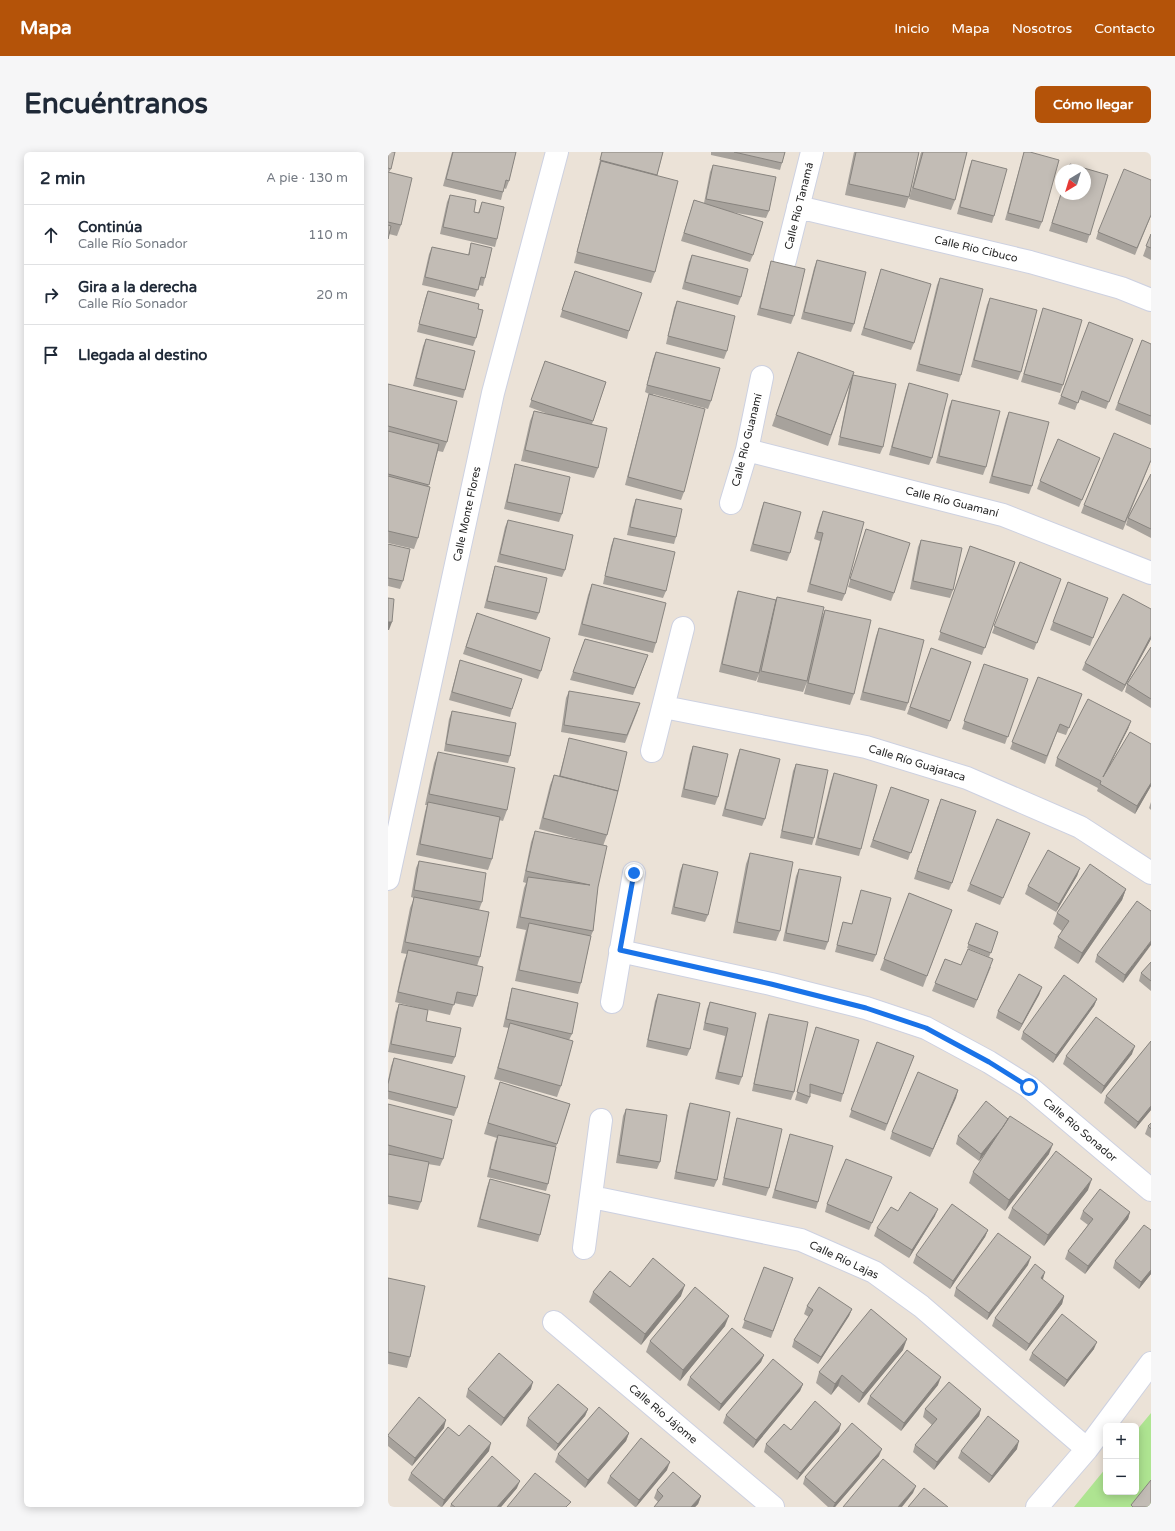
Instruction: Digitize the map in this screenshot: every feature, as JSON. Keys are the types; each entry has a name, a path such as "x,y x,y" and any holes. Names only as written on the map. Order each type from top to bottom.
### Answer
{"street":[{"name":"Calle Monte Flores","path":"388,879 493,393 557,152"},
{"name":"Calle Río Tanamá","path":"785,260 812,152"},
{"name":"Calle Río Cibuco","path":"798,207 1030,262 1121,288 1151,300"},
{"name":"Calle Río Guanamí","path":"731,503 747,450 762,377"},
{"name":"Calle Río Guamaní","path":"747,450 1003,515 1151,573"},
{"path":"652,751 683,628"},
{"name":"Calle Río Guajataca","path":"664,706 866,748 967,778 1080,827 1151,873"},
{"path":"612,1002 634,873"},
{"name":"Calle Río Sonador","path":"620,950 844,1002 926,1028 989,1062 1029,1087 1151,1190"},
{"path":"584,1248 592,1197 601,1120"},
{"name":"Calle Río Lajas","path":"592,1197 801,1240 874,1272 921,1306 1087,1449"},
{"name":"Calle Río Jájome","path":"554,1322 773,1507"},
{"path":"1037,1507 1087,1449 1151,1363"}],"green space":[{"path":"1151,1413 1151,1507 1074,1507 1103,1472 1103,1495 1139,1495 1139,1427"}],"building":[{"path":"388,152 395,152 391,169 388,168"},
{"path":"453,152 516,152 509,181 506,180 503,192 446,179"},
{"path":"602,152 663,152 657,175 600,160"},
{"path":"734,152 785,152 782,163"},
{"path":"856,152 919,152 909,197 849,184"},
{"path":"923,152 967,152 955,200 913,188"},
{"path":"1024,152 1030,152 1059,160 1058,164 1055,164 1055,175 1042,222 1008,213"},
{"path":"972,160 1007,169 994,216 960,207"},
{"path":"601,161 678,181 655,272 577,252"},
{"path":"713,165 776,177 769,211 706,199"},
{"path":"1124,169 1151,180 1151,215 1137,248 1098,232"},
{"path":"1091,170 1108,175 1090,235 1052,223 1059,200 1091,200"},
{"path":"388,172 412,178 401,225 388,222"},
{"path":"450,195 476,200 474,212 479,213 482,202 504,207 497,239 443,227"},
{"path":"694,200 763,222 753,255 684,233"},
{"path":"388,225 391,226 388,239"},
{"path":"1151,234 1151,248 1146,246"},
{"path":"471,243 492,248 485,278 481,277 478,290 425,277 432,247 469,255"},
{"path":"692,255 748,269 741,297 685,282"},
{"path":"817,260 866,272 854,324 804,312"},
{"path":"771,261 805,269 794,316 760,308"},
{"path":"881,269 931,284 914,343 864,328"},
{"path":"575,271 642,293 629,331 562,310"},
{"path":"940,278 983,289 961,375 919,364"},
{"path":"428,291 479,304 478,309 483,310 476,338 419,324"},
{"path":"990,298 1037,310 1021,372 974,360"},
{"path":"677,301 735,316 727,351 668,336"},
{"path":"1043,308 1082,320 1063,385 1024,374"},
{"path":"1089,322 1133,339 1109,402 1082,391 1078,403 1061,396"},
{"path":"426,339 475,351 465,390 416,378"},
{"path":"1142,340 1151,344 1151,416 1118,403"},
{"path":"656,352 720,368 711,401 647,385"},
{"path":"798,352 854,372 831,435 776,415"},
{"path":"545,361 606,382 593,421 531,400"},
{"path":"853,375 896,384 883,447 840,437"},
{"path":"909,383 948,394 932,458 892,447"},
{"path":"388,384 457,401 447,442 388,426"},
{"path":"649,394 705,409 684,492 628,477"},
{"path":"952,400 1000,411 986,467 939,456"},
{"path":"534,411 607,428 598,468 525,450"},
{"path":"1009,412 1049,422 1032,486 992,476"},
{"path":"388,431 439,444 429,485 388,474"},
{"path":"1114,433 1151,449 1151,460 1125,522 1084,505"},
{"path":"1058,439 1100,458 1082,500 1040,481"},
{"path":"515,464 570,477 562,514 507,502"},
{"path":"1151,474 1151,529 1128,518"},
{"path":"388,476 430,487 418,538 388,531"},
{"path":"636,499 682,509 676,537 630,527"},
{"path":"764,502 801,512 790,553 753,544"},
{"path":"823,511 864,522 845,594 810,584 823,533 817,532"},
{"path":"508,520 573,535 565,570 500,554"},
{"path":"866,529 910,543 894,593 850,579"},
{"path":"614,538 675,552 666,591 605,576"},
{"path":"921,540 962,548 953,590 913,581"},
{"path":"388,544 410,549 403,581 388,578"},
{"path":"970,546 1015,562 985,648 940,632"},
{"path":"1020,562 1061,579 1037,643 994,626"},
{"path":"495,566 547,578 539,613 487,601"},
{"path":"1068,582 1108,598 1093,638 1053,622"},
{"path":"592,584 666,603 656,643 582,624"},
{"path":"738,591 776,600 759,673 722,664"},
{"path":"1123,594 1151,609 1151,636 1125,685 1085,663"},
{"path":"777,597 824,607 807,681 761,671"},
{"path":"388,598 394,599 392,622 388,622"},
{"path":"825,610 871,620 854,694 808,683"},
{"path":"477,613 550,638 541,671 466,647"},
{"path":"879,628 924,640 908,703 863,692"},
{"path":"585,639 648,655 635,688 573,672"},
{"path":"1151,647 1151,699 1127,684"},
{"path":"931,648 971,662 950,721 910,707"},
{"path":"460,660 522,679 512,709 452,692"},
{"path":"984,664 1028,679 1008,737 964,721"},
{"path":"1038,677 1082,694 1069,728 1060,724 1047,756 1012,742"},
{"path":"569,691 640,703 627,735 564,725"},
{"path":"1088,699 1131,721 1103,777 1130,732 1151,744 1151,783 1137,806 1100,784 1101,781 1057,758"},
{"path":"452,711 516,723 510,756 446,744"},
{"path":"569,738 627,752 618,791 560,776"},
{"path":"693,746 728,754 718,797 684,789"},
{"path":"740,749 780,759 765,819 725,809"},
{"path":"438,752 515,768 507,810 429,794"},
{"path":"796,764 828,770 814,838 782,831"},
{"path":"834,773 877,785 861,849 818,838"},
{"path":"554,775 618,791 607,835 543,818"},
{"path":"891,787 929,800 911,853 873,840"},
{"path":"941,799 976,811 952,883 917,871"},
{"path":"428,802 500,817 492,859 420,844"},
{"path":"997,819 1030,833 1003,898 970,884"},
{"path":"535,831 607,846 598,887 593,931 520,917 528,877 590,885 526,871"},
{"path":"1048,850 1080,868 1059,904 1028,886"},
{"path":"750,853 793,862 780,931 737,922"},
{"path":"419,861 486,873 482,902 414,890"},
{"path":"683,864 718,872 708,915 674,907"},
{"path":"1090,864 1126,889 1082,953 1058,937 1069,921 1057,913"},
{"path":"799,869 841,877 828,942 786,933"},
{"path":"861,890 891,898 876,955 837,945 843,922 852,924"},
{"path":"909,893 952,910 927,976 884,959"},
{"path":"414,897 489,912 480,957 405,942"},
{"path":"1137,901 1151,911 1151,941 1125,975 1097,955"},
{"path":"529,923 591,936 581,983 519,970"},
{"path":"976,923 998,932 991,953 968,944"},
{"path":"968,949 993,959 977,1000 935,983 945,959 961,965"},
{"path":"408,950 483,967 477,996 457,992 454,1005 398,992"},
{"path":"1151,962 1151,981 1141,973"},
{"path":"1019,974 1042,987 1022,1024 998,1011"},
{"path":"1064,975 1097,999 1056,1055 1023,1032"},
{"path":"512,988 578,1003 572,1034 506,1019"},
{"path":"658,994 700,1003 690,1049 648,1040"},
{"path":"710,1002 756,1013 742,1077 718,1072 728,1028 705,1023"},
{"path":"399,1004 428,1010 426,1021 461,1028 455,1057 391,1044"},
{"path":"769,1014 808,1022 794,1092 754,1084"},
{"path":"1096,1017 1135,1046 1104,1086 1066,1056"},
{"path":"510,1023 573,1041 561,1086 498,1068"},
{"path":"816,1027 859,1040 843,1094 810,1084 810,1097 797,1092"},
{"path":"1151,1041 1151,1106 1138,1122 1106,1096"},
{"path":"877,1042 914,1056 887,1124 851,1110"},
{"path":"394,1058 465,1076 457,1108 388,1091 388,1084"},
{"path":"918,1072 958,1090 933,1149 892,1132"},
{"path":"500,1082 570,1104 557,1144 488,1123"},
{"path":"986,1101 1008,1119 981,1154 958,1136"},
{"path":"690,1103 730,1112 717,1180 676,1172"},
{"path":"388,1104 452,1120 443,1159 388,1145"},
{"path":"626,1109 667,1115 660,1162 619,1155"},
{"path":"1010,1116 1053,1144 1009,1200 973,1172"},
{"path":"737,1118 782,1129 769,1188 724,1178"},
{"path":"790,1134 833,1146 818,1202 775,1190"},
{"path":"498,1135 556,1147 548,1184 490,1169"},
{"path":"1056,1151 1092,1179 1048,1235 1012,1208"},
{"path":"388,1154 429,1162 421,1202 388,1196"},
{"path":"846,1159 892,1177 872,1223 827,1204"},
{"path":"490,1179 550,1195 540,1235 480,1219"},
{"path":"1100,1189 1130,1212 1088,1266 1068,1251 1093,1219 1083,1211"},
{"path":"910,1192 938,1209 912,1250 877,1228 891,1207 898,1211"},
{"path":"952,1204 988,1230 953,1281 916,1255"},
{"path":"1144,1225 1151,1230 1151,1270 1141,1282 1115,1261"},
{"path":"998,1233 1031,1257 989,1313 956,1288"},
{"path":"653,1258 685,1285 645,1334 593,1292 610,1271 630,1287"},
{"path":"1035,1264 1045,1272 1041,1278 1064,1296 1029,1344 995,1318"},
{"path":"764,1267 793,1278 773,1331 744,1320"},
{"path":"388,1278 425,1286 410,1357 388,1352"},
{"path":"695,1287 729,1316 683,1370 650,1341"},
{"path":"819,1287 852,1309 821,1357 794,1340 813,1310 807,1306"},
{"path":"871,1309 907,1339 863,1393 842,1375 835,1384 819,1372"},
{"path":"1062,1314 1097,1342 1067,1380 1032,1353"},
{"path":"732,1328 764,1355 721,1404 690,1377"},
{"path":"907,1350 941,1377 904,1423 870,1396"},
{"path":"499,1353 533,1382 504,1418 468,1389"},
{"path":"773,1359 803,1384 756,1440 726,1415"},
{"path":"949,1382 981,1409 937,1462 915,1445 937,1419 925,1409"},
{"path":"558,1384 588,1409 558,1444 528,1418"},
{"path":"419,1397 446,1420 415,1458 388,1435"},
{"path":"815,1401 841,1424 800,1473 766,1444 784,1424 791,1430"},
{"path":"599,1407 629,1433 588,1480 558,1454"},
{"path":"988,1416 1019,1441 992,1476 961,1451"},
{"path":"852,1423 882,1449 835,1503 805,1477"},
{"path":"469,1425 491,1443 444,1500 411,1473 448,1427 459,1436"},
{"path":"641,1438 670,1462 639,1500 610,1476"},
{"path":"492,1456 520,1481 497,1507 455,1507 451,1504"},
{"path":"883,1459 916,1486 898,1507 843,1507"},
{"path":"673,1472 701,1496 691,1507 654,1507 663,1496 657,1490"},
{"path":"535,1473 571,1502 566,1507 507,1507"},
{"path":"1151,1480 1151,1507 1133,1507 1131,1505"},
{"path":"924,1488 948,1507 908,1507"}],"route":[{"path":"634,873 620,950 771,984 866,1008 926,1028 989,1062 1029,1087"}]}
